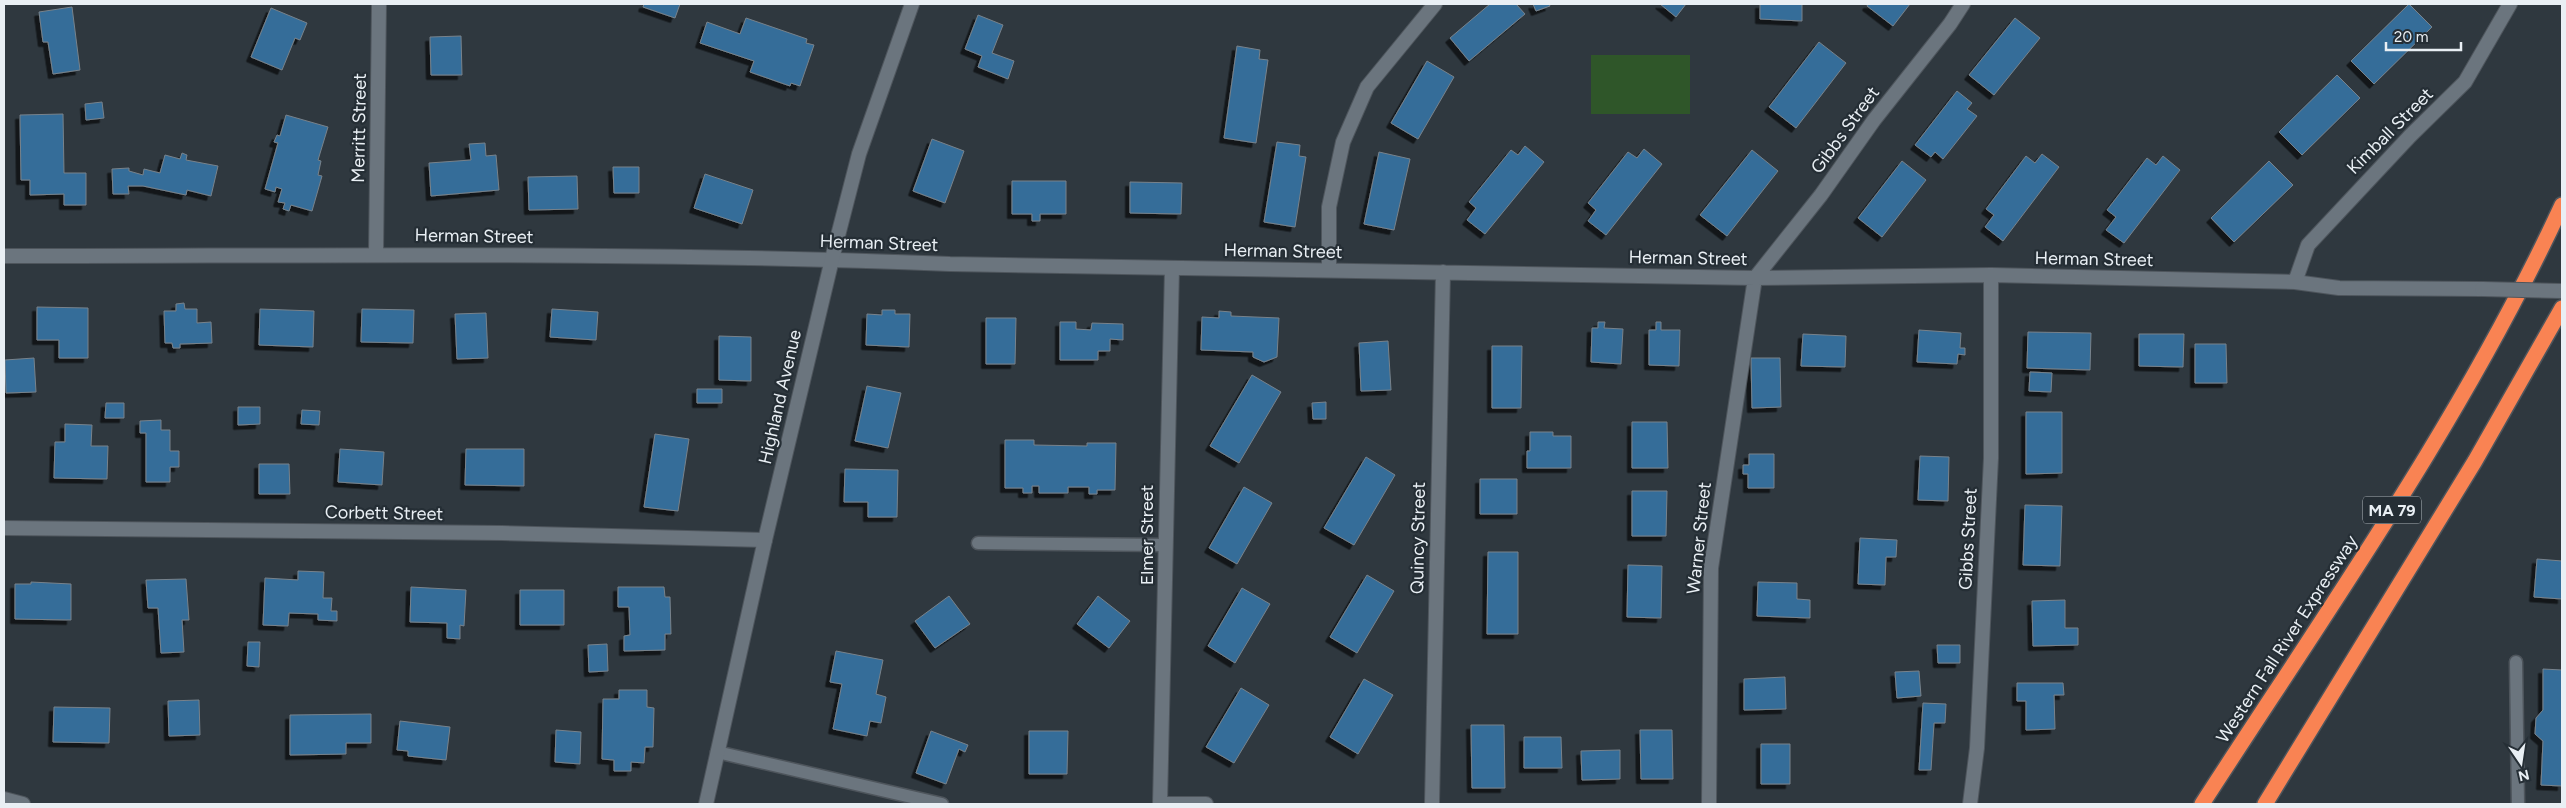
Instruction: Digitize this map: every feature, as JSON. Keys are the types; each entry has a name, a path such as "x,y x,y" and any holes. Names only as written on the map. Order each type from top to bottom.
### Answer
{"highway":[{"name":"Western Fall River Expressway","path":"2202,804 2446,426 2509,314 2562,205"},
{"name":"MA 79","path":"2264,804 2480,453 2562,308"}],"street":[{"name":"Merritt Street","path":"376,254 379,4"},
{"name":"Highland Avenue","path":"706,804 765,540 859,154 912,4"},
{"path":"1329,270 1329,207 1347,132 1367,87 1435,4"},
{"name":"Gibbs Street","path":"1756,278 1821,195 1874,120 1950,24 1963,4"},
{"name":"Kimball Street","path":"2295,282 2308,245 2410,136 2465,82 2510,4"},
{"name":"Herman Street","path":"4,256 376,254 832,259 950,264 1756,278 1991,275 2295,282 2339,288 2562,290"},
{"name":"Elmer Street","path":"1160,804 1172,268"},
{"name":"Quincy Street","path":"1432,804 1443,272"},
{"name":"Gibbs Street","path":"1970,804 1977,748 1991,458 1991,275"},
{"name":"Warner Street","path":"1709,804 1711,568 1756,278"},
{"name":"Corbett Street","path":"4,528 502,533 765,540"},
{"path":"4,799 23,804"},
{"path":"1160,804 1206,804"}],"lane":[{"path":"978,543 1166,545"},
{"path":"2516,662 2518,804"},
{"path":"717,752 942,804"}],"green space":[{"path":"1591,55 1690,55 1690,114 1591,114"}],"building":[{"path":"644,4 680,4 675,18 643,7"},
{"path":"1490,4 1516,4 1525,14 1469,61 1450,38"},
{"path":"1533,4 1549,4 1550,6 1536,11"},
{"path":"1660,4 1686,4 1676,17"},
{"path":"1760,4 1802,4 1802,21 1760,19"},
{"path":"1868,4 1910,4 1893,26 1867,6"},
{"path":"2409,4 2432,27 2374,84 2351,61"},
{"path":"72,7 80,70 53,74 48,42 43,42 39,12"},
{"path":"271,8 307,23 300,40 295,38 282,70 251,57"},
{"path":"978,15 1003,25 992,53 1014,61 1008,79 978,67 982,56 965,49"},
{"path":"746,18 807,39 806,43 814,45 800,86 791,83 790,86 750,72 754,61 700,43 707,22 740,34"},
{"path":"2015,18 2040,38 1994,95 1969,75"},
{"path":"461,36 462,75 431,75 430,37"},
{"path":"1819,42 1846,63 1796,128 1769,107"},
{"path":"1237,46 1260,50 1259,59 1268,60 1256,143 1224,138"},
{"path":"1427,61 1454,77 1418,139 1391,123"},
{"path":"2337,75 2360,98 2302,155 2279,132"},
{"path":"1957,91 1972,103 1967,109 1977,116 1943,159 1935,152 1931,157 1915,145"},
{"path":"102,102 104,118 86,120 85,104"},
{"path":"63,114 64,173 86,173 86,205 64,205 64,194 30,195 30,180 21,180 20,115"},
{"path":"286,115 328,127 318,160 321,161 318,175 322,176 312,211 291,205 289,211 283,209 285,203 278,202 282,189 276,187 275,192 265,189 278,143 274,142 277,135 280,136"},
{"path":"932,139 964,151 945,203 913,191"},
{"path":"1277,142 1300,145 1299,156 1306,157 1295,227 1264,222"},
{"path":"485,143 486,156 496,155 499,190 431,196 429,163 471,160 469,144"},
{"path":"1525,146 1544,162 1485,234 1467,220 1476,208 1469,202 1511,150 1518,155"},
{"path":"1644,149 1662,164 1606,235 1588,221 1596,210 1588,203 1628,152 1637,158"},
{"path":"1752,150 1778,171 1727,236 1700,215"},
{"path":"1379,152 1410,159 1394,230 1364,224"},
{"path":"182,153 187,155 186,160 218,166 211,196 187,190 186,195 143,186 128,186 129,194 113,194 112,169 129,168 129,171 143,175 144,169 160,173 165,155 180,159"},
{"path":"2042,154 2059,167 2003,241 1985,227 1994,215 1986,209 2026,156 2035,163"},
{"path":"2163,156 2180,170 2124,243 2106,230 2116,217 2107,210 2147,158 2156,165"},
{"path":"1902,161 1926,180 1882,237 1858,218"},
{"path":"2269,161 2293,185 2234,242 2211,218"},
{"path":"613,167 639,167 639,193 614,193"},
{"path":"705,174 753,190 742,224 694,208"},
{"path":"577,176 578,209 529,210 528,177"},
{"path":"1012,181 1066,181 1066,214 1040,214 1040,221 1032,221 1032,214 1012,214"},
{"path":"1130,182 1182,183 1181,214 1130,213"},
{"path":"184,303 185,309 197,309 197,323 211,322 212,343 180,344 180,348 173,348 172,343 165,343 164,311 176,311 176,304"},
{"path":"37,307 88,308 88,358 59,358 59,340 37,340"},
{"path":"260,309 314,311 313,347 259,345"},
{"path":"362,309 414,310 413,343 361,342"},
{"path":"552,309 598,312 596,340 550,337"},
{"path":"882,310 895,310 895,314 910,314 909,347 866,345 867,314 882,315"},
{"path":"1219,311 1231,312 1231,316 1279,318 1277,357 1264,362 1253,357 1253,352 1201,350 1202,317 1219,318"},
{"path":"486,313 488,358 457,359 455,314"},
{"path":"986,318 1016,318 1015,364 986,364"},
{"path":"1060,322 1076,322 1076,329 1091,330 1092,323 1123,324 1123,340 1110,339 1110,351 1098,351 1098,360 1060,360"},
{"path":"1598,322 1605,322 1604,328 1623,329 1621,364 1591,362 1592,328 1598,328"},
{"path":"1656,322 1661,322 1661,330 1680,330 1679,366 1649,365 1649,330 1656,330"},
{"path":"1919,330 1961,333 1960,348 1965,348 1965,355 1958,354 1957,364 1917,362"},
{"path":"2028,332 2091,333 2090,370 2027,368"},
{"path":"1803,334 1846,336 1845,367 1801,366"},
{"path":"2139,334 2184,334 2183,367 2139,366"},
{"path":"719,336 751,337 751,381 719,380"},
{"path":"1388,341 1391,390 1361,391 1359,343"},
{"path":"2195,344 2226,344 2227,383 2195,383"},
{"path":"1492,346 1522,346 1521,408 1492,408"},
{"path":"34,358 36,392 6,393 5,360"},
{"path":"1751,358 1780,358 1781,407 1752,408"},
{"path":"2030,372 2052,373 2051,392 2029,391"},
{"path":"1252,375 1281,392 1239,463 1210,446"},
{"path":"867,386 901,393 888,448 855,441"},
{"path":"697,389 722,389 722,403 697,403"},
{"path":"1326,402 1326,419 1313,419 1312,403"},
{"path":"106,403 124,403 124,418 105,418"},
{"path":"238,407 260,407 260,424 238,425"},
{"path":"302,410 320,411 319,425 301,424"},
{"path":"2026,412 2062,412 2062,473 2026,474"},
{"path":"161,420 161,430 170,430 170,451 179,451 179,467 170,467 170,482 146,482 146,433 140,433 140,421"},
{"path":"1632,422 1667,422 1668,468 1632,468"},
{"path":"65,424 92,425 91,446 108,446 107,479 54,478 55,442 65,442"},
{"path":"1530,432 1553,432 1553,436 1571,436 1571,468 1527,468 1527,451 1530,451"},
{"path":"655,434 689,439 678,511 644,507"},
{"path":"1005,440 1034,440 1034,445 1087,446 1087,443 1116,443 1115,490 1097,490 1097,494 1089,494 1089,487 1068,487 1068,493 1039,493 1039,486 1032,486 1032,493 1023,493 1023,488 1005,488"},
{"path":"340,449 384,452 382,485 338,482"},
{"path":"466,449 524,449 524,486 465,485"},
{"path":"1749,454 1774,454 1774,488 1748,488 1748,474 1743,474 1743,465 1749,465"},
{"path":"1920,456 1949,457 1948,501 1918,500"},
{"path":"1366,457 1395,475 1354,545 1324,528"},
{"path":"259,464 289,464 290,494 259,494"},
{"path":"845,469 898,470 897,517 868,517 868,502 844,502"},
{"path":"1480,479 1517,479 1517,514 1480,514"},
{"path":"1244,487 1272,503 1237,564 1209,548"},
{"path":"1632,491 1667,491 1666,536 1632,536"},
{"path":"2025,505 2062,506 2060,566 2023,565"},
{"path":"1860,538 1897,540 1896,557 1886,557 1885,585 1858,584"},
{"path":"1488,552 1518,552 1518,634 1487,634"},
{"path":"2537,559 2562,561 2562,599 2534,597"},
{"path":"1628,565 1662,566 1661,618 1627,617"},
{"path":"298,571 324,572 323,598 332,598 331,611 337,611 337,621 318,620 318,614 289,613 288,626 263,625 265,578 298,580"},
{"path":"1367,575 1394,591 1357,653 1330,637"},
{"path":"186,579 189,620 182,620 184,652 161,653 158,608 148,608 146,580"},
{"path":"31,582 71,584 71,620 15,619 15,584 31,584"},
{"path":"1758,582 1797,583 1797,599 1810,600 1810,618 1757,616"},
{"path":"411,587 466,590 464,626 460,625 460,639 447,638 447,623 410,622"},
{"path":"618,587 664,587 665,597 670,597 671,634 665,634 665,650 624,651 624,636 630,635 629,607 618,607"},
{"path":"1242,588 1270,604 1235,663 1208,646"},
{"path":"520,590 564,590 564,625 520,625"},
{"path":"949,596 970,624 935,648 915,621"},
{"path":"1098,596 1130,621 1109,648 1077,624"},
{"path":"2065,600 2065,628 2078,628 2078,645 2033,646 2032,601"},
{"path":"248,642 260,642 259,667 247,666"},
{"path":"607,644 608,671 589,672 588,645"},
{"path":"1937,645 1960,645 1960,663 1938,663"},
{"path":"836,651 883,660 876,694 886,697 881,723 870,721 867,736 833,729 842,684 830,682"},
{"path":"2543,669 2562,670 2562,786 2541,785 2543,741 2535,734 2536,718 2543,710"},
{"path":"1919,671 1921,696 1897,698 1895,672"},
{"path":"1785,677 1786,709 1744,710 1744,679"},
{"path":"1364,679 1393,695 1358,754 1330,737"},
{"path":"2017,683 2063,683 2064,695 2054,695 2055,729 2026,730 2026,701 2017,701"},
{"path":"1241,688 1269,705 1234,763 1206,747"},
{"path":"619,690 647,690 647,707 654,708 653,747 645,747 644,763 631,762 631,771 614,771 614,760 602,759 603,699 619,699"},
{"path":"199,700 200,735 169,736 168,701"},
{"path":"1923,703 1946,704 1945,723 1934,723 1931,770 1919,770"},
{"path":"54,707 110,708 109,743 53,742"},
{"path":"371,714 371,743 346,743 346,754 290,755 290,715"},
{"path":"400,721 450,727 446,760 408,756 408,751 397,750"},
{"path":"1471,725 1504,725 1505,788 1472,788"},
{"path":"556,730 581,732 580,764 555,762"},
{"path":"1640,730 1672,730 1673,779 1641,779"},
{"path":"931,731 968,745 965,752 959,749 946,784 916,773"},
{"path":"1029,731 1068,731 1067,774 1029,774"},
{"path":"1524,737 1561,737 1562,768 1524,768"},
{"path":"1761,744 1790,744 1790,784 1761,784"},
{"path":"1620,750 1620,779 1582,780 1581,751"}]}
